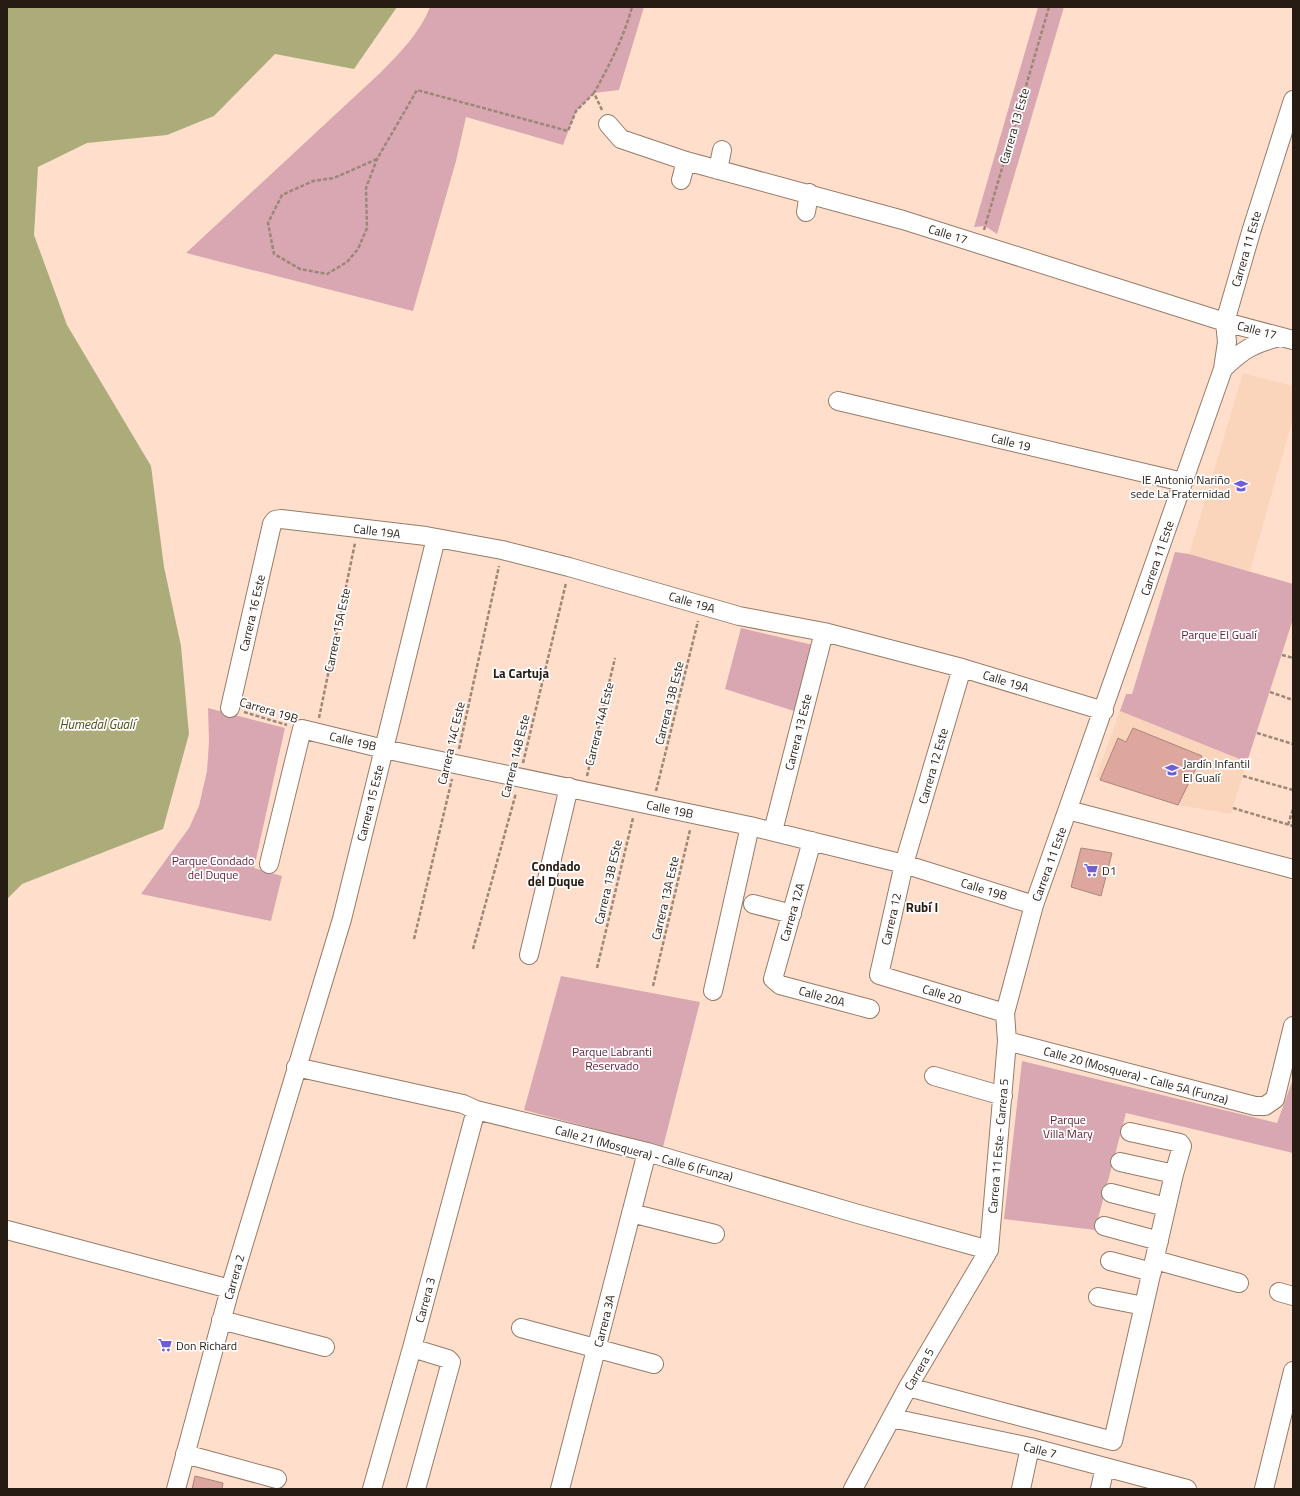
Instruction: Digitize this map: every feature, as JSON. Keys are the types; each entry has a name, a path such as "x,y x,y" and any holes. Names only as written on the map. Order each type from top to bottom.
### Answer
{"street":[{"name":"Carrera 11 Este","path":"1005,1013 1034,905 1104,711 1223,369 1228,342 1225,322 1292,108"},
{"name":"Calle 17","path":"608,124 621,140 686,161 809,193 906,213 980,244 1225,322 1287,338"},
{"path":"718,170 722,150"},
{"path":"681,180 686,161"},
{"path":"806,212 809,193"},
{"path":"1223,369 1240,353 1260,342 1287,338"},
{"name":"Calle 19","path":"838,401 1183,482"},
{"name":"Calle 19A","path":"275,520 358,528 436,538 502,550 569,567 739,616 824,632 962,668 1104,711"},
{"name":"Carrera 16 Este","path":"230,708 272,524 275,520"},
{"name":"Carrera 15 Este","path":"296,1067 342,919 436,538"},
{"name":"Carrera 13 Este","path":"773,831 824,632"},
{"name":"Carrera 12 Este","path":"904,864 962,668"},
{"path":"269,864 309,731"},
{"name":"Calle 19B","path":"309,731 773,831 904,864 1034,905"},
{"path":"529,955 576,789"},
{"path":"1068,810 1293,869"},
{"path":"713,991 750,826"},
{"name":"Carrera 12A","path":"775,982 773,979 812,841"},
{"name":"Carrera 12","path":"879,975 904,864"},
{"path":"753,904 792,914"},
{"name":"Calle 20","path":"879,975 1005,1013"},
{"name":"Calle 20A","path":"775,982 870,1009"},
{"path":"1005,1013 1007,1041"},
{"name":"Calle 20 (Mosquera) - Calle 5A (Funza)","path":"1007,1041 1256,1106 1265,1106 1275,1099 1293,1026"},
{"name":"Carrera 11 Este - Carrera 5","path":"989,1250 1007,1041"},
{"name":"Calle 21 (Mosquera) - Calle 6 (Funza)","path":"296,1067 468,1103 647,1152 701,1163 858,1214 989,1250"},
{"name":"Carrera 2","path":"176,1489 221,1320 296,1067"},
{"path":"934,1076 1003,1096"},
{"name":"Carrera 3","path":"372,1489 412,1348 468,1103"},
{"path":"908,1387 1113,1441 1166,1208 1182,1146 1180,1143 1130,1132"},
{"name":"Carrera 3A","path":"560,1489 647,1152"},
{"path":"1120,1162 1174,1174"},
{"path":"1111,1193 1166,1208"},
{"path":"631,1214 715,1234"},
{"path":"1104,1226 1159,1241"},
{"path":"7,1230 230,1289"},
{"name":"Carrera 5","path":"853,1489 908,1387 989,1250"},
{"path":"1110,1261 1153,1266 1239,1283"},
{"path":"1098,1297 1144,1306"},
{"path":"221,1320 325,1347"},
{"path":"521,1328 654,1364"},
{"path":"412,1348 448,1359 451,1362 416,1489"},
{"path":"1264,1489 1293,1371"},
{"name":"Calle 7","path":"892,1418 1030,1447 1187,1489"},
{"path":"1021,1489 1030,1447"},
{"path":"185,1454 277,1479"},
{"path":"1100,1489 1106,1467"}],"path":[{"path":"377,159 334,178 313,181 282,195 268,223 274,254 300,269 327,274 346,262 358,249 366,228 366,188 377,159 417,90 568,131 576,111 594,93 606,71 628,24 632,7"},
{"name":"Carrera 13 Este","path":"980,244 1049,7"},
{"path":"594,93 608,124"},
{"name":"Carrera 15A Este","path":"309,731 358,528"},
{"name":"Carrera 14C Este","path":"414,939 456,763 502,550"},
{"name":"Carrera 14B Este","path":"473,949 520,777 569,567"},
{"name":"Carrera 13B Este","path":"645,803 702,605"},
{"path":"1282,655 1293,658"},
{"name":"Carrera 14A Este","path":"576,789 615,658"},
{"path":"1270,692 1293,700"},
{"name":"Carrera 19B","path":"230,708 309,731"},
{"path":"1257,734 1293,744"},
{"path":"1243,776 1293,790"},
{"name":"Carrera 13B ESte","path":"597,968 645,803"},
{"path":"1233,808 1293,826"},
{"path":"1288,825 1293,809"},
{"name":"Carrera 13A Este","path":"653,986 694,814"}],"shaded area":[{"name":"IE Antonio Nariño sede La Fraternidad","path":"1243,373 1293,386 1293,418 1250,571 1189,554"},
{"name":"Jardín Infantil El Gualí","path":"1120,711 1247,762 1231,814 1178,805 1096,777"}],"green space":[{"path":"430,7 644,7 619,90 594,93 576,111 563,145 466,117 456,161 413,311 186,253 386,67 414,35 426,17"},
{"path":"1038,7 1064,7 997,234 985,226 974,227"},
{"name":"Parque El Gualí","path":"1175,552 1189,554 1293,584 1293,619 1247,762 1120,711 1126,694 1132,694"},
{"path":"741,628 813,645 794,711 725,689"},
{"name":"Parque Condado del Duque","path":"208,708 285,728 254,868 282,876 271,921 141,894 189,828 199,806 207,771 209,742"},
{"name":"Parque Labranti Reservado","path":"561,976 700,1002 663,1147 524,1110"},
{"name":"Parque Villa Mary","path":"1022,1061 1277,1123 1293,1079 1293,1153 1126,1113 1095,1230 1004,1219"}],"water":[{"name":"Humedal Gualí","path":"7,7 397,7 354,69 275,54 214,116 167,135 87,143 38,167 34,235 67,325 151,466 164,567 181,646 189,734 163,829 22,884 7,899"}],"building":[{"path":"1133,728 1202,756 1178,805 1100,780 1118,738 1126,742"},
{"name":"D1","path":"1081,848 1112,853 1101,896 1071,887"},
{"path":"195,1476 223,1483 222,1489 192,1489"}],"place":[{"name":"IE Antonio Nariño sede La Fraternidad","path":"1241,486"},
{"name":"Jardín Infantil El Gualí","path":"1172,770"},
{"name":"D1","path":"1091,870"},
{"name":"Don Richard","path":"165,1345"}],"district":[{"name":"La Cartuja","path":"521,673"},
{"name":"Condado del Duque","path":"556,874"},
{"name":"Rubí I","path":"922,907"}]}
